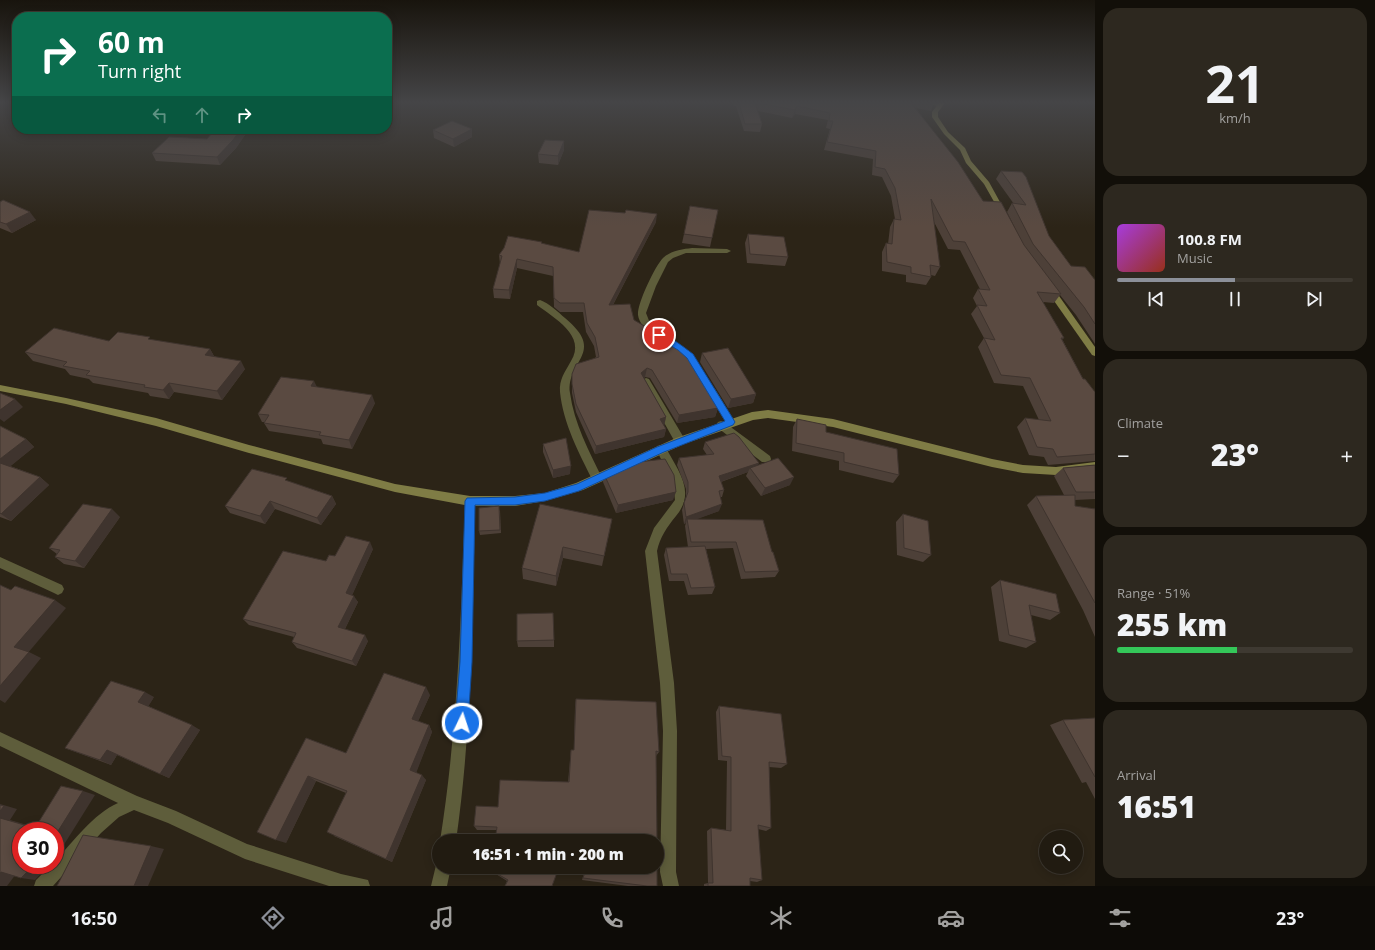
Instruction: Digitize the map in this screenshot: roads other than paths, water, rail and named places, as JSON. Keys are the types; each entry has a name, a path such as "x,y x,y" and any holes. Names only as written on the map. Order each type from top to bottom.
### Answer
{"street":[{"path":"958,144 963,149 968,162 987,183 1007,222"},
{"path":"670,342 648,327 644,321 642,312 644,302 664,260 676,253 691,250 727,251"},
{"path":"1045,283 1072,318 1095,353"},
{"path":"540,303 573,330 579,340 577,359 567,371 564,381 565,394 568,410 576,432 597,478"},
{"path":"705,381 726,424 766,458"},
{"path":"646,382 680,441"},
{"path":"0,388 66,401 156,422 249,449 395,488 470,501 515,501 545,497 579,487 680,441 752,416 782,415 833,424 992,463 1043,472 1095,466"},
{"path":"661,449 680,488 681,499 676,510 662,524 654,538 651,551 667,683 670,731 668,872 671,886"},
{"path":"449,834 458,769 466,662 470,501"},
{"path":"0,562 58,589"},
{"path":"0,739 134,803 171,816 245,851 341,882 362,886"},
{"path":"42,886 96,828 114,812 134,803"},
{"path":"439,886 442,874"}]}
